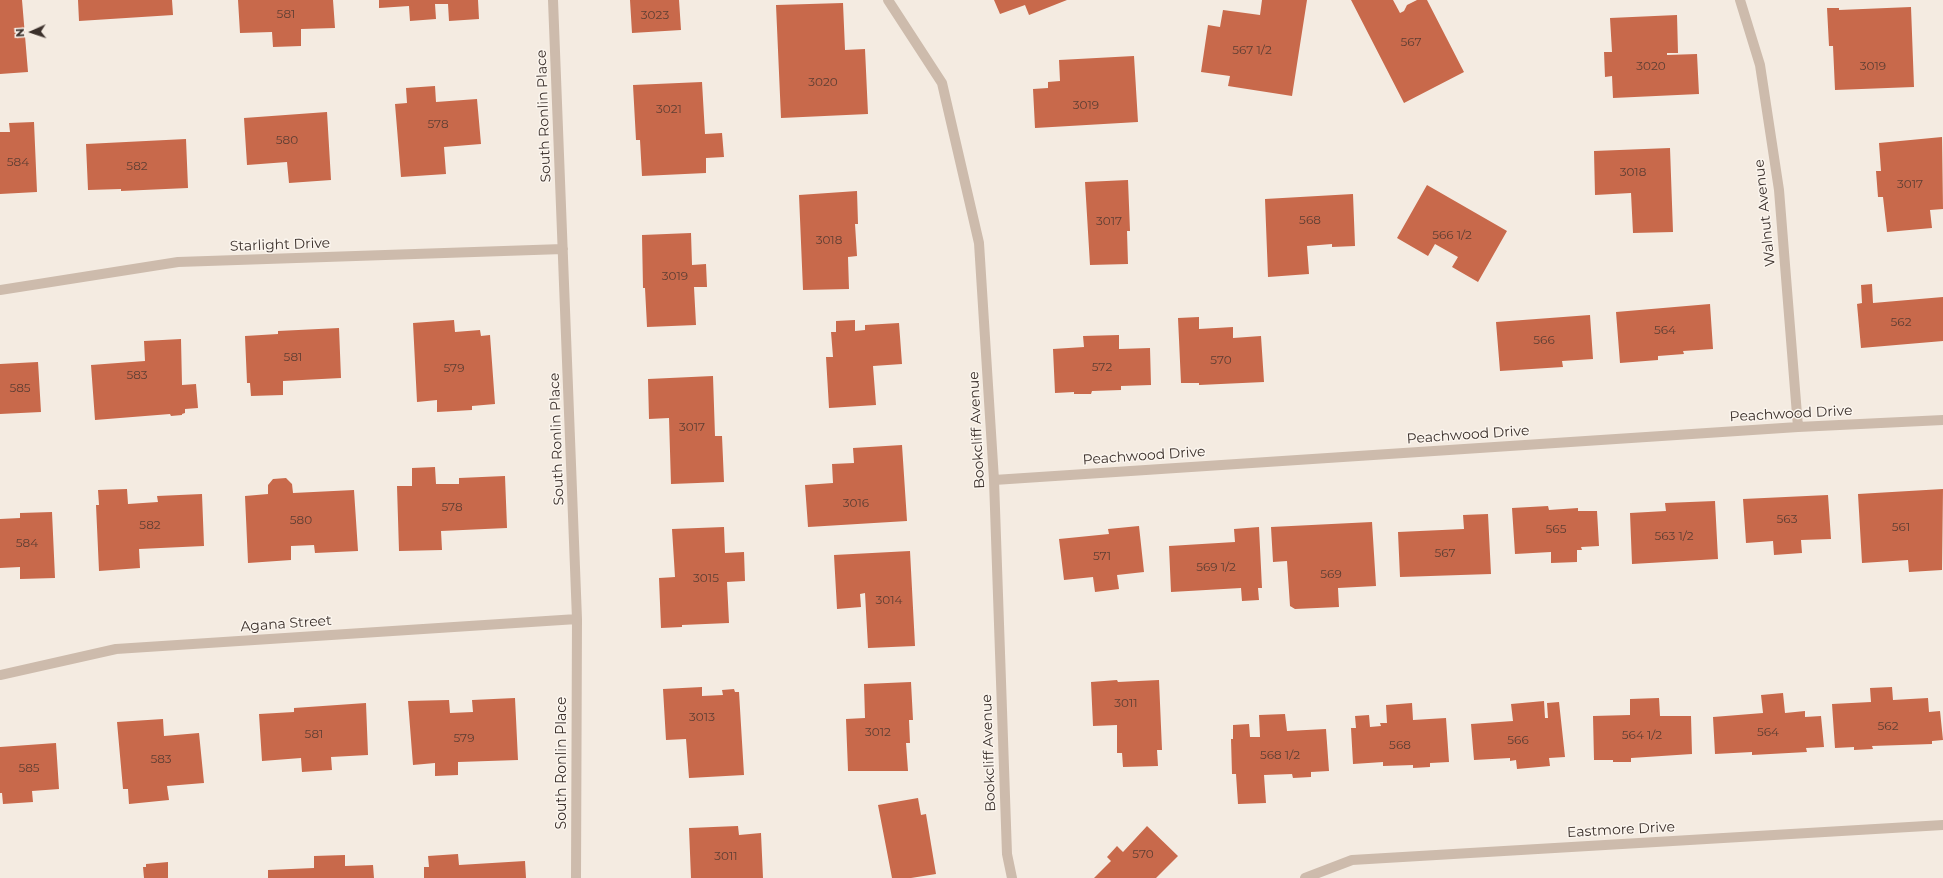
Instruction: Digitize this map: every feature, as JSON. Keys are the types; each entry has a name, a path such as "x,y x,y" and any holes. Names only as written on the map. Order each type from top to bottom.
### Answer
{"street":[{"name":"South Ronlin Place","path":"553,0 577,619 576,878"},
{"name":"Bookcliff Avenue","path":"888,0 942,83 979,243 994,480 1007,854 1012,878"},
{"name":"Walnut Avenue","path":"1740,0 1760,65 1779,190 1798,427"},
{"name":"Starlight Drive","path":"0,290 178,262 563,249"},
{"name":"Peachwood Drive","path":"994,480 1798,427 1943,420"},
{"name":"Agana Street","path":"0,675 116,649 577,619"},
{"name":"Eastmore Drive","path":"1304,878 1352,860 1943,825"}],"building":[{"path":"0,0 22,0 28,72 0,74"},
{"path":"78,0 172,0 173,15 79,21"},
{"path":"238,0 333,0 335,28 301,29 301,46 273,47 272,32 240,33"},
{"path":"379,0 478,0 479,19 449,21 448,4 435,4 436,19 410,21 409,6 379,8"},
{"path":"630,0 679,0 681,30 632,33"},
{"path":"994,0 1067,0 1029,15 1025,5 1000,14"},
{"path":"1262,0 1307,0 1292,96 1228,86 1230,76 1201,72 1208,25 1220,27 1223,10 1260,15"},
{"path":"1351,0 1393,0 1400,13 1404,11 1407,5 1417,0 1427,0 1464,72 1404,103"},
{"path":"843,3 845,50 865,49 868,114 781,118 776,5"},
{"path":"1911,7 1914,87 1835,90 1833,46 1829,46 1827,8 1839,8 1839,10"},
{"path":"1677,15 1678,53 1667,53 1667,55 1697,54 1699,94 1613,98 1612,76 1605,77 1604,52 1612,52 1610,18"},
{"path":"1134,56 1138,122 1035,128 1033,89 1048,88 1048,82 1060,81 1059,60"},
{"path":"702,82 705,134 722,133 724,157 706,158 706,173 642,176 640,140 636,140 633,85"},
{"path":"435,86 436,102 477,99 481,144 444,147 446,174 401,177 395,104 407,103 406,88"},
{"path":"327,112 331,180 289,183 287,162 247,165 244,118"},
{"path":"34,122 37,192 0,194 0,132 10,132 9,123"},
{"path":"1942,137 1943,209 1930,210 1932,228 1887,232 1883,197 1878,197 1876,171 1881,171 1879,143"},
{"path":"186,139 188,188 121,191 121,189 88,190 86,144"},
{"path":"1670,148 1673,232 1633,233 1631,193 1595,195 1594,151"},
{"path":"1128,180 1130,231 1127,231 1128,264 1090,265 1085,182"},
{"path":"1427,185 1507,231 1478,282 1452,267 1458,257 1435,244 1428,256 1397,238"},
{"path":"857,191 858,224 855,224 857,256 848,257 849,289 803,290 799,195"},
{"path":"1353,194 1355,246 1332,247 1332,244 1307,246 1309,274 1268,277 1265,199"},
{"path":"691,233 692,265 706,264 707,287 694,287 696,325 647,327 645,288 643,288 642,235"},
{"path":"1872,284 1873,303 1943,297 1943,341 1861,348 1857,304 1862,303 1861,285"},
{"path":"1710,304 1713,349 1683,351 1684,354 1658,356 1658,360 1620,363 1616,312"},
{"path":"1590,315 1593,359 1562,361 1563,367 1500,371 1496,322"},
{"path":"1199,317 1199,329 1233,327 1233,338 1261,336 1264,382 1199,385 1199,383 1181,383 1178,318"},
{"path":"454,320 455,332 480,330 481,336 490,335 495,404 472,406 472,410 437,412 437,400 417,402 413,323"},
{"path":"855,320 855,331 865,330 865,325 899,323 902,364 873,366 876,405 829,408 826,357 833,357 831,332 836,332 836,321"},
{"path":"339,328 341,378 283,381 283,395 251,396 250,383 247,383 245,336 278,334 278,331"},
{"path":"1119,335 1119,349 1150,348 1151,385 1121,386 1121,390 1092,391 1091,394 1074,394 1074,392 1055,393 1053,349 1084,347 1083,336"},
{"path":"181,339 182,385 196,384 198,408 185,409 185,413 182,415 171,416 170,414 95,420 91,365 145,361 144,341"},
{"path":"38,362 41,412 0,414 0,364"},
{"path":"713,376 715,436 722,436 724,482 671,484 669,418 649,419 648,379"},
{"path":"902,445 907,521 808,527 805,485 833,483 832,464 854,463 853,448"},
{"path":"435,467 436,484 459,484 459,478 505,476 507,528 441,531 442,550 399,551 397,486 412,486 412,468"},
{"path":"286,478 292,484 293,493 354,490 358,551 315,553 314,545 291,546 291,560 248,563 245,496 268,494 268,485 273,479"},
{"path":"127,489 128,504 158,502 157,496 202,494 204,546 139,549 140,568 99,571 96,505 99,505 98,490"},
{"path":"1943,489 1942,570 1909,572 1908,560 1862,563 1858,494"},
{"path":"1828,495 1831,539 1801,540 1802,553 1774,555 1773,541 1746,543 1743,499"},
{"path":"1715,501 1718,559 1632,564 1630,513 1666,511 1665,503"},
{"path":"1548,506 1549,510 1578,508 1578,511 1597,511 1599,546 1581,547 1582,550 1577,550 1577,562 1551,563 1551,552 1515,554 1512,508"},
{"path":"52,512 55,578 20,579 20,567 0,568 0,519 20,518 20,513"},
{"path":"1488,514 1491,574 1400,577 1398,532 1464,529 1463,515"},
{"path":"1372,522 1376,586 1338,588 1339,607 1295,609 1290,606 1287,561 1273,562 1271,527"},
{"path":"1139,526 1144,572 1117,575 1119,589 1095,592 1093,577 1064,580 1059,539 1109,534 1108,529"},
{"path":"724,527 725,553 744,552 745,581 727,582 729,623 682,625 682,627 661,628 659,578 675,577 672,529"},
{"path":"1259,527 1262,588 1258,588 1259,600 1242,601 1241,588 1171,592 1169,546 1235,542 1234,529"},
{"path":"910,551 915,646 868,648 865,593 860,594 861,607 837,609 834,555"},
{"path":"1117,680 1118,682 1159,680 1162,750 1157,750 1158,766 1123,767 1122,753 1117,753 1117,725 1093,726 1091,682"},
{"path":"911,682 913,720 909,720 910,743 906,743 908,771 848,771 846,719 865,718 864,684"},
{"path":"702,687 702,696 723,695 722,690 734,689 735,692 739,692 744,775 689,778 686,739 666,740 663,689"},
{"path":"1892,687 1893,700 1928,698 1929,712 1940,711 1943,740 1932,741 1932,744 1872,746 1873,749 1854,750 1854,747 1835,748 1832,704 1871,702 1870,688"},
{"path":"1783,693 1785,713 1805,711 1805,717 1821,716 1824,747 1806,748 1807,752 1752,755 1752,752 1715,754 1713,717 1763,713 1761,695"},
{"path":"515,698 518,760 458,762 458,775 435,776 435,763 413,765 408,701 449,700 450,713 473,712 472,700"},
{"path":"1659,698 1660,716 1691,716 1692,754 1631,758 1631,762 1594,760 1593,716 1630,715 1630,699"},
{"path":"1544,701 1545,718 1548,718 1547,703 1559,702 1565,757 1549,758 1550,766 1517,769 1516,760 1510,761 1510,758 1474,760 1471,724 1513,721 1511,704"},
{"path":"366,703 368,755 331,757 332,770 302,772 301,758 262,761 259,714 294,712 294,708"},
{"path":"1412,703 1413,720 1446,718 1449,762 1430,763 1430,767 1413,768 1413,765 1383,766 1383,762 1353,764 1351,728 1356,728 1355,716 1369,715 1370,727 1381,726 1380,723 1387,723 1386,705"},
{"path":"1285,714 1287,731 1326,729 1329,771 1311,772 1311,777 1293,778 1292,774 1264,775 1266,803 1238,804 1236,774 1232,774 1231,739 1233,739 1233,725 1249,724 1250,737 1260,737 1259,715"},
{"path":"163,719 164,736 199,733 204,783 167,786 169,800 129,804 128,789 123,789 117,722"},
{"path":"56,743 59,789 32,791 33,802 3,804 2,793 0,793 0,747"},
{"path":"918,798 921,815 926,814 936,874 911,878 892,878 878,805"},
{"path":"738,826 739,835 761,833 763,878 691,878 689,828"},
{"path":"1147,826 1178,856 1156,878 1094,878 1111,861 1107,857 1117,846 1123,852"},
{"path":"458,854 459,865 525,861 526,878 424,878 424,867 429,867 428,856"},
{"path":"345,855 345,866 373,865 374,878 268,878 268,870 314,868 314,856"},
{"path":"168,862 168,878 144,878 143,867 146,867 146,864"}]}
